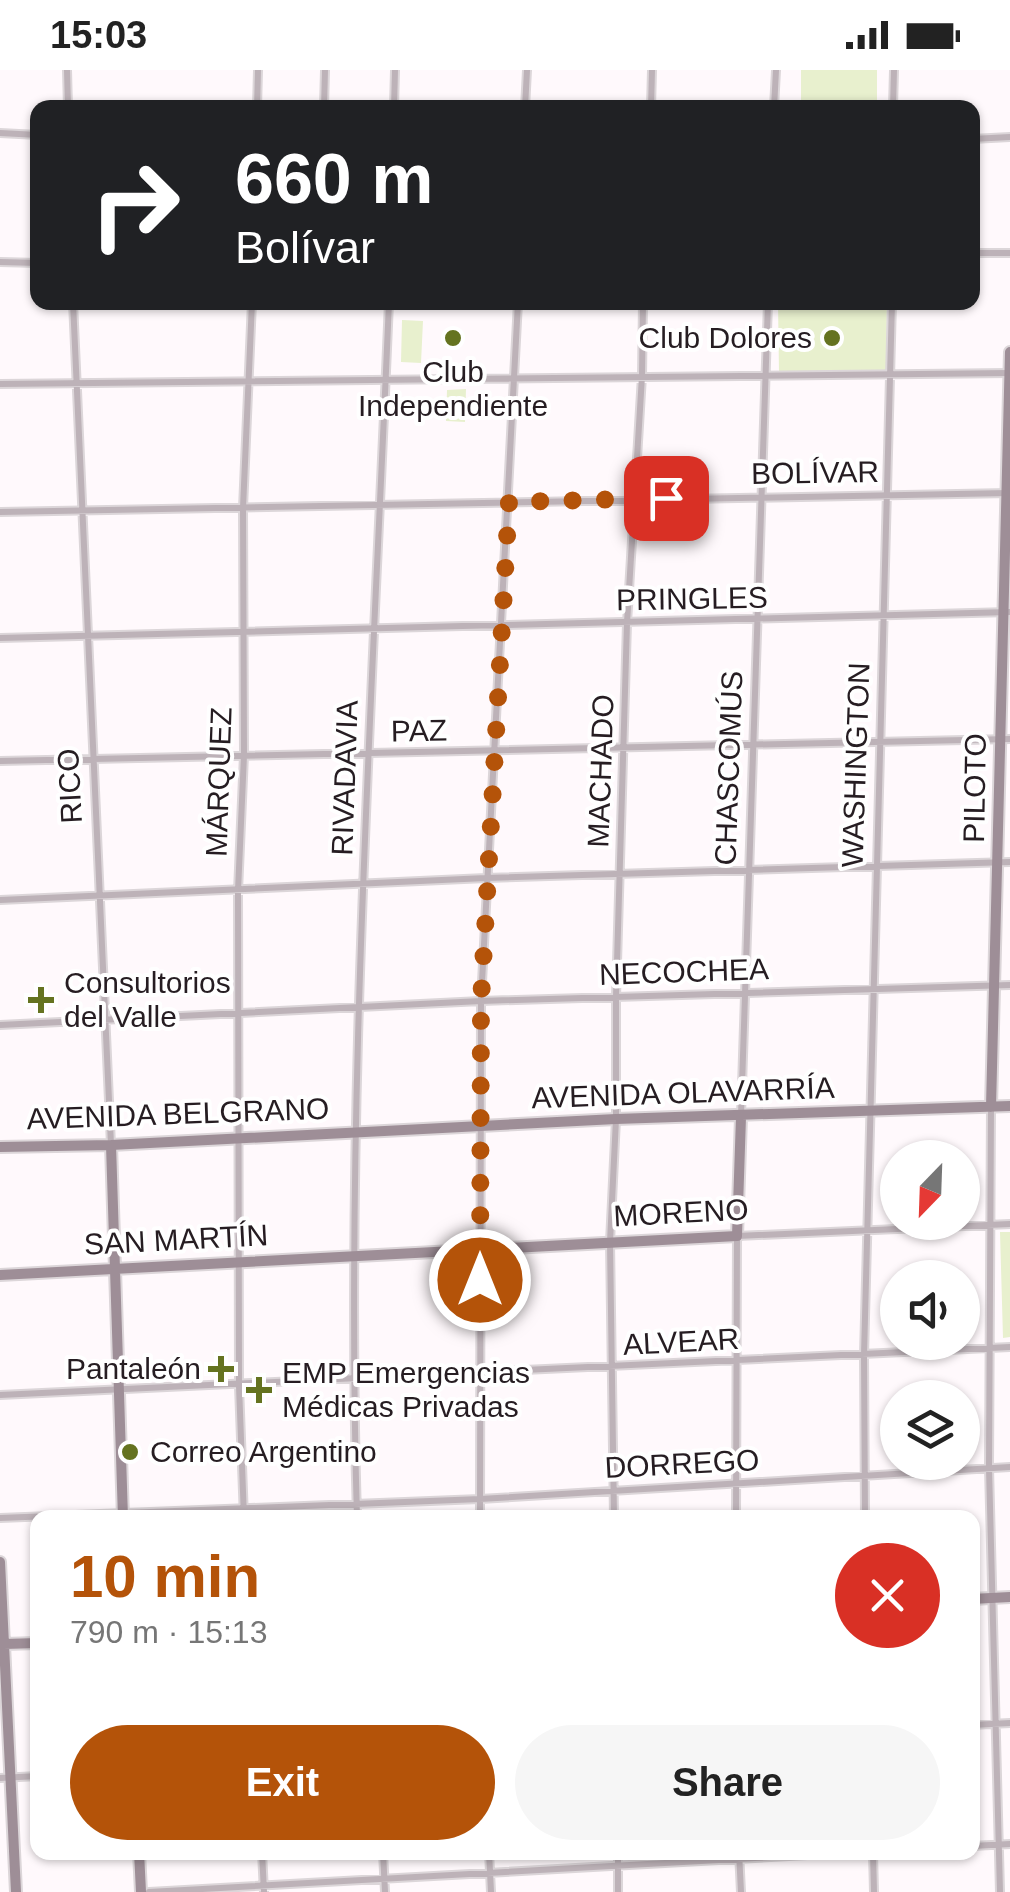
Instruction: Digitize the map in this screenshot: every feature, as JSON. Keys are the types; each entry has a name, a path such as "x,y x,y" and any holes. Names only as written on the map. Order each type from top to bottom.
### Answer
{"main road":[{"name":"PILOTO","path":"992,1107 994,986 1004,863 1010,352"},
{"name":"AVENIDA OLAVARRÍA","path":"358,1132 616,1118 1010,1106"},
{"name":"CHASCOMÚS","path":"738,1236 741,1117"},
{"name":"AVENIDA BELGRANO","path":"0,1146 358,1132"},
{"name":"RICO","path":"111,1144 123,1510"},
{"name":"MORENO","path":"354,1256 738,1236"},
{"name":"SAN MARTÍN","path":"0,1275 354,1256"},
{"path":"0,1562 5,1778 16,1892"},
{"path":"980,1599 1010,1597"},
{"path":"2,1644 30,1642"},
{"path":"139,1860 141,1892"}],"street":[{"path":"67,70 68,100"},
{"path":"258,70 258,100"},
{"path":"324,100 325,70"},
{"path":"394,100 395,70"},
{"path":"525,100 527,70"},
{"path":"651,100 652,70"},
{"path":"774,100 776,70"},
{"path":"893,100 894,70"},
{"path":"0,133 30,135"},
{"path":"980,139 1010,137"},
{"path":"980,253 1010,253"},
{"path":"0,262 30,263"},
{"name":"RICO","path":"73,310 111,1144"},
{"name":"MÁRQUEZ","path":"243,1510 238,890 244,755 244,508 252,310"},
{"name":"RIVADAVIA","path":"356,1510 354,1256 363,884 389,310"},
{"path":"480,1510 481,1001 518,310"},
{"name":"MACHADO","path":"614,1510 610,1242 627,623 642,376 642,310"},
{"name":"CHASCOMÚS","path":"741,1117 768,310"},
{"name":"WASHINGTON","path":"865,1510 864,1355 892,310"},
{"path":"0,384 1010,373"},
{"name":"BOLÍVAR","path":"0,512 1009,492"},
{"name":"PRINGLES","path":"0,638 1007,612"},
{"name":"PAZ","path":"0,761 1005,739"},
{"path":"0,900 620,873 1004,863"},
{"name":"NECOCHEA","path":"0,1024 481,1001 1010,985"},
{"name":"PILOTO","path":"992,1107 989,1468 1000,1892"},
{"name":"MORENO","path":"738,1236 1010,1224"},
{"path":"736,1510 738,1236"},
{"name":"ALVEAR","path":"0,1395 1010,1347"},
{"name":"DORREGO","path":"281,1510 1010,1466"},
{"name":"DORREGO","path":"0,1518 30,1518"},
{"path":"980,1725 1010,1723"},
{"path":"5,1778 30,1776"},
{"path":"980,1846 1010,1844"},
{"path":"262,1860 264,1889"},
{"path":"384,1860 386,1892"},
{"path":"489,1860 490,1892"},
{"path":"618,1860 618,1892"},
{"path":"149,1892 264,1889 691,1860"},
{"path":"739,1860 741,1892"},
{"path":"873,1860 874,1892"}],"green space":[{"path":"801,70 877,70 877,100 801,100"},
{"name":"Club Dolores","path":"778,310 887,310 886,373 779,373"},
{"path":"402,320 423,321 421,363 401,362"},
{"path":"466,389 465,422 446,421 447,390"},
{"path":"1000,1232 1010,1232 1010,1337 1003,1338"}],"place":[{"name":"Club Independiente","path":"453,338"},
{"name":"Club Dolores","path":"832,338"},
{"name":"Consultorios del Valle","path":"41,1000"},
{"name":"Pantaleón","path":"221,1369"},
{"name":"EMP Emergencias Médicas Privadas","path":"259,1390"},
{"name":"Correo Argentino","path":"130,1452"}],"route":[{"path":"480,1280 481,1001 509,502 666,498"}]}
